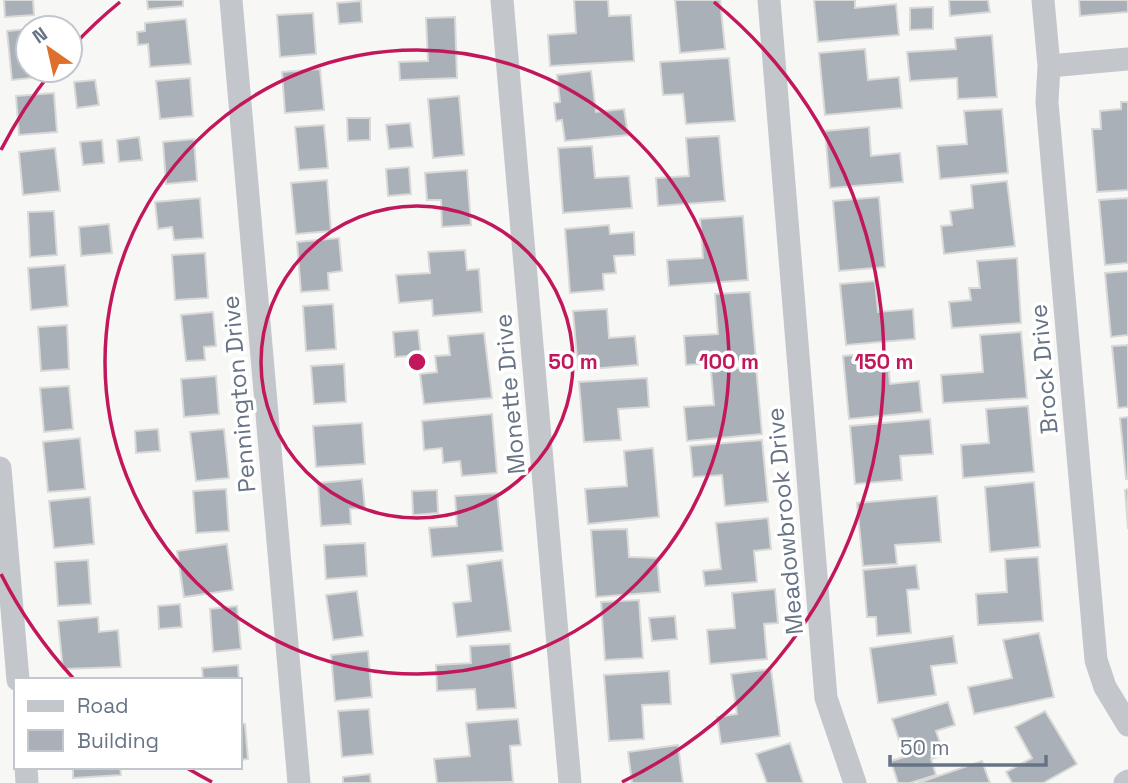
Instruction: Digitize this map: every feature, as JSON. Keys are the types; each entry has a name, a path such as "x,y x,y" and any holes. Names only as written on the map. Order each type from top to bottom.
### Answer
{"street":[{"name":"Pennington Drive","path":"231,0 299,783"},
{"name":"Monette Drive","path":"502,0 570,783"},
{"name":"Meadowbrook Drive","path":"769,0 826,698 855,783"},
{"name":"Brock Drive","path":"1044,0 1049,66 1048,115 1096,660 1105,687 1128,725"},
{"path":"1049,66 1128,59"},
{"path":"0,468 18,678"}],"building":[{"path":"4,0 33,0 34,14 5,17"},
{"path":"147,0 183,0 183,6 148,9"},
{"path":"574,0 608,0 609,16 631,15 634,61 550,66 548,35 576,33"},
{"path":"675,0 720,0 725,49 680,53"},
{"path":"814,0 855,0 855,8 896,4 899,35 818,42"},
{"path":"949,0 988,0 990,12 950,16"},
{"path":"1079,0 1128,0 1128,12 1080,16"},
{"path":"361,1 362,22 339,24 337,3"},
{"path":"933,7 933,29 910,30 910,8"},
{"path":"313,13 316,54 280,57 277,15"},
{"path":"455,17 457,78 400,80 399,62 428,61 426,18"},
{"path":"186,19 191,64 150,67 148,44 138,45 137,32 145,31 145,23"},
{"path":"14,30 14,80 12,80 7,31"},
{"path":"992,35 997,97 958,99 957,78 910,81 907,52 956,49 955,38"},
{"path":"865,49 868,80 899,77 902,108 825,115 819,53"},
{"path":"729,58 735,121 686,124 683,94 663,95 660,62"},
{"path":"320,69 324,110 285,113 282,72"},
{"path":"591,71 596,112 624,109 628,135 565,141 562,120 556,121 554,103 560,102 557,75"},
{"path":"190,78 193,116 160,119 156,81"},
{"path":"95,80 99,105 77,108 74,84 84,84 84,81"},
{"path":"54,93 57,132 19,135 16,96"},
{"path":"459,96 464,155 433,158 428,99"},
{"path":"1121,102 1128,102 1128,190 1097,192 1092,129 1101,129 1100,111 1121,109"},
{"path":"1002,109 1008,173 940,179 937,146 967,144 964,111"},
{"path":"347,118 370,118 370,140 348,141"},
{"path":"410,123 413,147 389,149 386,125"},
{"path":"324,125 328,168 299,170 295,127"},
{"path":"869,127 871,156 900,153 903,182 830,188 825,131"},
{"path":"719,136 725,201 658,206 656,178 689,176 686,138"},
{"path":"139,137 142,160 119,162 117,140"},
{"path":"194,139 197,181 166,184 163,142"},
{"path":"102,140 104,163 83,165 80,142"},
{"path":"592,146 595,178 629,176 632,208 563,213 558,148"},
{"path":"55,148 60,191 23,195 19,152"},
{"path":"409,167 411,194 388,196 386,169"},
{"path":"467,170 471,225 442,227 441,200 427,200 425,173"},
{"path":"327,180 331,231 296,234 291,183"},
{"path":"1007,181 1015,246 944,254 941,226 952,225 950,211 973,208 971,185"},
{"path":"879,197 885,267 839,271 833,201"},
{"path":"200,198 203,238 174,240 172,227 158,229 155,202"},
{"path":"1128,198 1128,263 1105,265 1099,200"},
{"path":"54,211 57,255 30,257 28,212"},
{"path":"743,216 748,280 669,286 667,260 703,258 700,219"},
{"path":"109,224 112,253 81,256 79,227"},
{"path":"609,225 610,234 634,232 635,255 614,256 616,273 603,274 604,290 570,293 565,229"},
{"path":"339,238 342,271 328,273 329,290 301,292 297,242"},
{"path":"465,250 467,270 479,269 482,312 433,316 432,300 399,303 396,275 430,273 428,252"},
{"path":"205,253 208,298 175,300 172,255"},
{"path":"1017,258 1021,323 952,328 949,302 971,300 969,288 980,288 977,261"},
{"path":"65,265 68,306 31,310 28,268"},
{"path":"1128,271 1128,335 1111,337 1105,273"},
{"path":"875,281 878,312 913,309 915,339 846,345 840,284"},
{"path":"750,292 756,360 686,365 684,336 718,334 715,294"},
{"path":"333,304 336,349 306,351 303,306"},
{"path":"607,309 609,338 635,336 638,365 578,370 573,311"},
{"path":"213,312 216,346 204,347 205,360 186,361 181,315"},
{"path":"67,325 69,369 41,371 38,327"},
{"path":"418,330 421,355 395,357 393,332"},
{"path":"1021,332 1027,398 943,403 941,375 983,372 980,335"},
{"path":"484,333 492,398 424,404 420,374 437,372 435,356 450,355 448,336"},
{"path":"1128,345 1128,407 1118,408 1112,346"},
{"path":"887,352 890,384 919,381 922,412 849,419 843,356"},
{"path":"344,364 346,402 314,404 311,366"},
{"path":"756,367 762,434 687,441 684,407 714,405 711,370"},
{"path":"216,376 219,414 184,417 181,379"},
{"path":"647,378 649,407 618,409 621,440 584,442 579,382"},
{"path":"69,386 73,429 44,432 40,388"},
{"path":"1028,406 1034,472 963,478 961,445 989,443 986,409"},
{"path":"492,414 497,473 462,476 460,461 443,463 442,448 424,450 422,421"},
{"path":"1128,417 1128,479 1126,479 1120,418"},
{"path":"930,419 933,454 900,456 902,480 855,484 850,426"},
{"path":"362,423 365,464 316,467 313,426"},
{"path":"158,429 160,451 136,453 135,431"},
{"path":"224,429 229,478 196,481 190,432"},
{"path":"80,438 85,489 48,492 43,442"},
{"path":"762,440 768,502 725,506 722,475 693,477 690,446"},
{"path":"653,448 659,517 588,524 585,489 627,486 624,451"},
{"path":"362,479 365,508 350,509 351,524 321,526 318,483"},
{"path":"1034,482 1040,547 990,552 985,487"},
{"path":"226,489 229,531 196,533 193,491"},
{"path":"1128,489 1128,529 1125,490"},
{"path":"437,490 438,513 413,515 412,491"},
{"path":"497,493 503,551 432,557 429,528 457,526 455,496"},
{"path":"937,496 941,542 895,545 897,564 863,566 857,503"},
{"path":"90,497 94,544 54,548 49,501"},
{"path":"768,518 771,549 754,551 757,582 705,586 703,571 721,569 716,523"},
{"path":"627,529 629,557 657,558 660,592 596,597 591,530"},
{"path":"365,543 367,576 326,579 324,545"},
{"path":"227,544 233,590 184,597 177,551"},
{"path":"1038,557 1043,621 978,625 976,594 1007,592 1005,559"},
{"path":"88,560 91,604 58,606 55,562"},
{"path":"502,560 511,631 457,637 453,603 471,601 467,565"},
{"path":"916,565 919,589 907,590 911,633 877,636 876,617 867,617 863,570"},
{"path":"775,589 778,623 764,624 767,659 710,664 707,630 735,628 732,593"},
{"path":"357,591 363,636 333,640 326,595"},
{"path":"639,600 643,658 605,660 601,602"},
{"path":"180,604 182,627 159,629 158,606"},
{"path":"237,606 241,649 213,652 210,609"},
{"path":"675,616 677,639 652,641 649,618"},
{"path":"98,617 99,632 118,630 121,667 63,669 58,621"},
{"path":"1039,633 1054,697 974,714 968,687 1012,678 1003,640"},
{"path":"953,636 957,663 931,666 936,695 878,703 870,648"},
{"path":"510,644 516,708 477,710 475,689 437,691 436,665 471,663 470,646"},
{"path":"368,651 372,697 335,701 331,655"},
{"path":"238,665 239,678 203,678 202,668"},
{"path":"771,669 780,736 721,744 717,717 737,714 731,674"},
{"path":"669,671 671,704 642,705 644,739 609,741 604,675"},
{"path":"948,702 955,725 936,731 944,755 931,759 936,775 910,783 898,783 891,761 911,755 906,738 899,740 892,719"},
{"path":"369,709 373,754 342,757 338,711"},
{"path":"1045,711 1077,764 1043,783 1012,783 1006,772 1032,758 1015,727"},
{"path":"518,719 521,745 510,746 513,782 437,783 434,759 470,756 466,723"},
{"path":"242,724 245,724 248,759 242,760"},
{"path":"790,743 803,783 767,783 756,754"},
{"path":"678,745 683,783 632,783 628,752"},
{"path":"982,761 990,783 918,783"},
{"path":"73,769 120,769 121,775 73,778"},
{"path":"370,774 371,783 343,783 343,777"}]}
